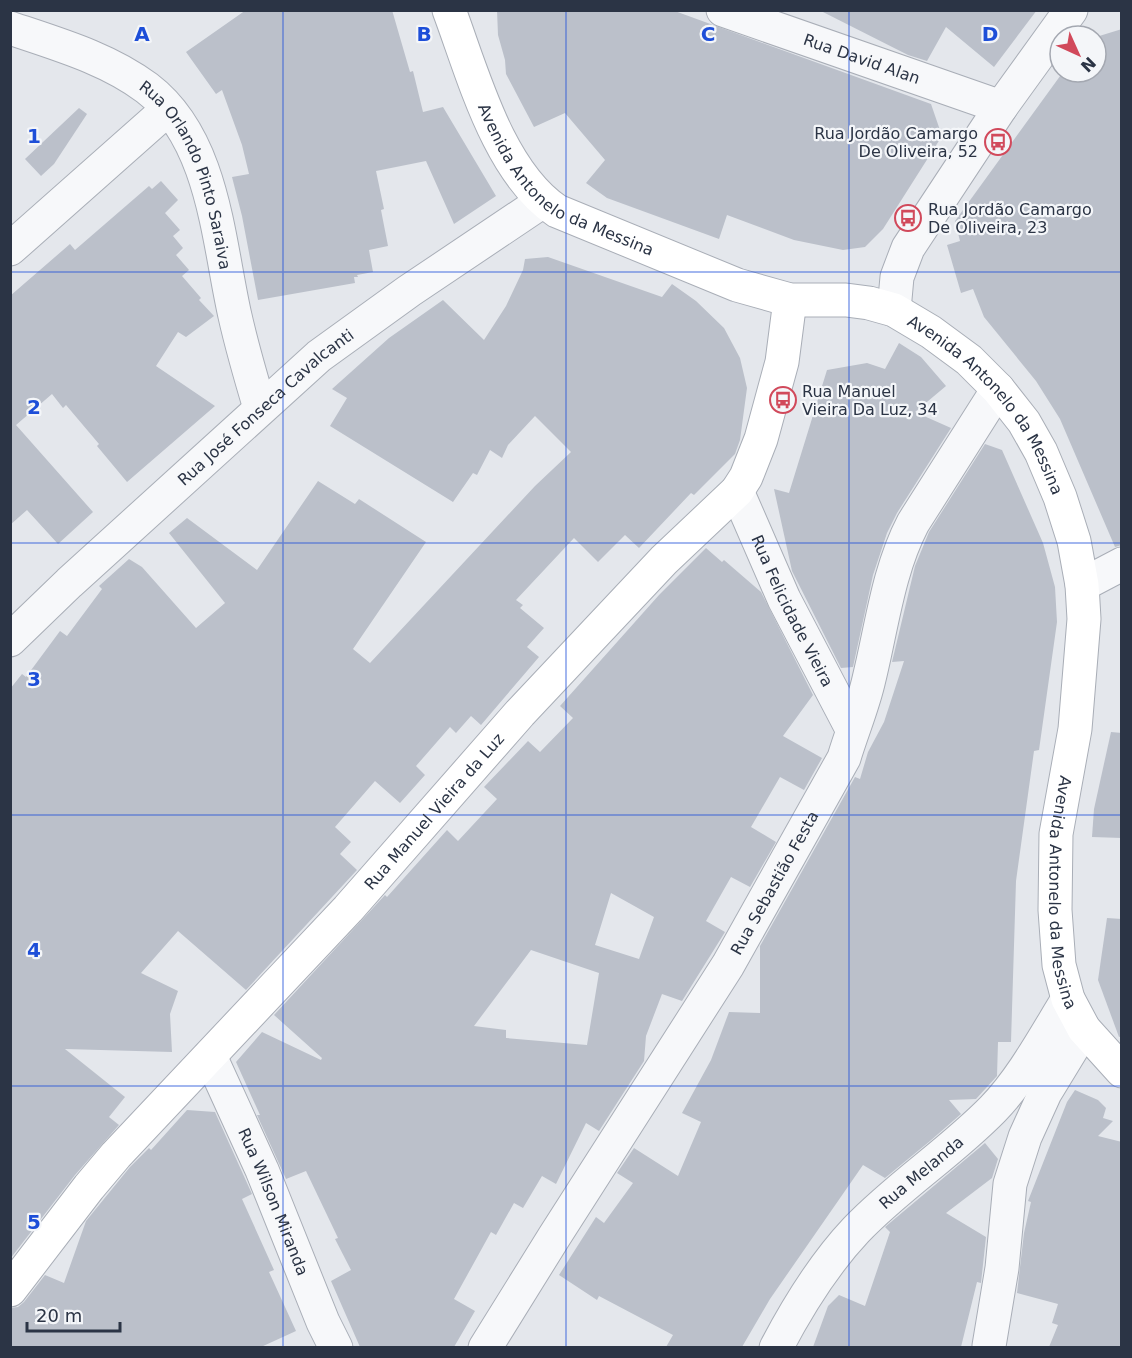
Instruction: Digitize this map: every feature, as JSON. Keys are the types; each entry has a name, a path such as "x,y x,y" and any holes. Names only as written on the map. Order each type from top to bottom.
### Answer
{"street":[{"name":"Avenida Antonelo da Messina","path":"449,10 489,120 517,170 543,201 557,211 737,285 790,300 846,300 894,310 931,332 969,360 998,389 1024,422 1041,452 1060,497 1074,541 1082,585 1084,619 1075,729 1056,834 1054,910 1059,965 1068,999 1084,1029 1122,1071"},
{"name":"Rua David Alan","path":"723,10 769,17 1001,107"},
{"path":"894,310 897,277 908,248 1001,107 1071,10"},
{"name":"Rua Orlando Pinto Saraiva","path":"10,28 91,57 122,72 147,88 168,110 193,146 204,172 235,317 260,408"},
{"path":"10,249 168,110"},
{"name":"Rua José Fonseca Cavalcanti","path":"10,640 319,356 409,291 543,201"},
{"name":"Rua Manuel Vieira da Luz","path":"10,1290 116,1155 348,909 528,705 664,560 737,491 746,477 761,439 782,362 790,300"},
{"name":"Rua Sebastião Festa","path":"485,1347 728,965 844,758 852,729 864,701 892,573 903,543 913,523 998,389"},
{"name":"Rua Felicidade Vieira","path":"737,491 784,599 852,729"},
{"path":"1082,585 1122,564"},
{"name":"Rua Melanda","path":"776,1347 822,1271 856,1230 918,1173 964,1137 995,1107 1020,1075 1068,999"},
{"path":"989,1346 1000,1277 1010,1184 1025,1137 1045,1094 1084,1029"},
{"name":"Rua Wilson Miranda","path":"210,1056 262,1170 323,1322 336,1347"}],"building":[{"path":"246,10 392,10 410,72 413,71 423,112 443,107 496,196 454,224 426,161 376,171 384,209 381,210 388,246 369,250 373,272 357,275 358,277 354,277 355,283 258,300 232,177 249,174 242,145 222,90 216,94 186,52"},
{"path":"497,10 672,10 931,104 942,136 883,229 865,247 843,250 794,240 727,215 719,239 607,198 586,183 605,160 565,113 534,127 506,74 505,60 498,35"},
{"path":"819,10 1037,10 994,67 946,27 927,61 908,55"},
{"path":"1122,29 1122,545 1115,547 1060,419 1036,381 984,317 973,289 961,293 947,245 960,241 955,221 1054,84 1108,84 1108,33"},
{"path":"79,108 87,114 54,164 41,176 25,159"},
{"path":"161,181 178,200 165,213 180,230 173,236 183,248 176,255 189,270 182,276 214,316 186,337 178,332 156,366 215,406 127,482 66,405 63,408 52,394 16,425 93,512 58,544 27,510 10,525 10,296 70,244 75,250 149,186 152,189"},
{"path":"548,257 662,297 672,284 696,301 724,328 740,358 747,388 740,440 735,454 694,495 691,493 639,548 625,535 598,562 574,538 516,600 523,605 520,608 544,628 527,647 539,657 481,725 471,716 456,733 450,727 416,766 425,775 400,803 375,781 335,827 351,842 340,854 357,870 246,990 178,931 141,973 178,991 170,1014 172,1052 65,1049 125,1097 109,1117 119,1125 75,1175 10,1259 10,689 22,674 26,677 60,631 67,636 102,589 99,586 129,559 142,567 196,628 225,603 169,533 187,518 257,570 318,481 355,504 359,499 426,542 353,649 370,663 535,486 571,452 535,416 508,445 502,458 490,450 477,475 473,473 453,502 330,426 347,398 332,389 389,338 443,300 484,340 506,306 523,270 525,259"},
{"path":"899,343 921,357 946,386 915,412 951,428 897,513 887,533 873,575 853,667 841,668 792,571 774,489 789,493 827,370 867,363 885,369"},
{"path":"985,444 1002,450 1043,543 1055,587 1057,622 1039,750 1034,751 1016,881 1011,1042 998,1042 997,1076 976,1099 949,1100 961,1114 930,1141 885,1178 863,1165 770,1299 742,1347 666,1347 673,1335 599,1296 597,1300 559,1275 596,1217 604,1223 633,1183 617,1173 634,1148 678,1176 701,1122 682,1113 711,1060 729,1012 760,1013 760,946 855,777 860,779 868,752 884,722 904,661 892,662 915,566 929,532"},
{"path":"706,548 722,562 724,560 761,592 813,695 783,736 822,758 804,790 780,777 751,827 776,842 750,887 731,877 706,921 725,932 682,1001 662,994 646,1036 644,1061 599,1131 586,1123 556,1184 542,1176 523,1208 514,1203 496,1235 491,1232 454,1299 475,1311 454,1347 360,1347 331,1281 351,1270 335,1239 338,1238 306,1171 286,1179 236,1062 262,1032 321,1060 322,1058 274,1015 385,895 387,897 447,830 458,841 497,799 484,787 528,741 540,752 573,718 560,706 659,595","holes":["611,893 654,917 639,959 595,945","531,950 599,973 587,1045 506,1038 506,1030 474,1026"]},
{"path":"1111,732 1122,733 1122,838 1092,837 1094,809"},
{"path":"1107,918 1122,919 1122,1036 1119,1037 1098,980"},
{"path":"1075,1090 1098,1100 1106,1108 1103,1118 1113,1121 1098,1136 1122,1142 1122,1347 1049,1347 1058,1325 1052,1323 1058,1304 1017,1293 1024,1233 1031,1202 1028,1201 1067,1102"},
{"path":"187,1110 215,1112 252,1194 242,1199 274,1270 269,1272 296,1331 261,1347 10,1347 10,1308 18,1307 24,1302 45,1275 64,1283 86,1221 130,1167 149,1148 151,1150"},
{"path":"985,1143 998,1159 992,1178 946,1213 986,1237 981,1283 977,1282 961,1347 813,1347 828,1306 839,1295 865,1306 890,1232 885,1227"}],"place":[{"name":"Rua Jordão Camargo De Oliveira, 52","path":"998,142"},
{"name":"Rua Jordão Camargo De Oliveira, 23","path":"908,218"},
{"name":"Rua Manuel Vieira Da Luz, 34","path":"783,400"}]}
